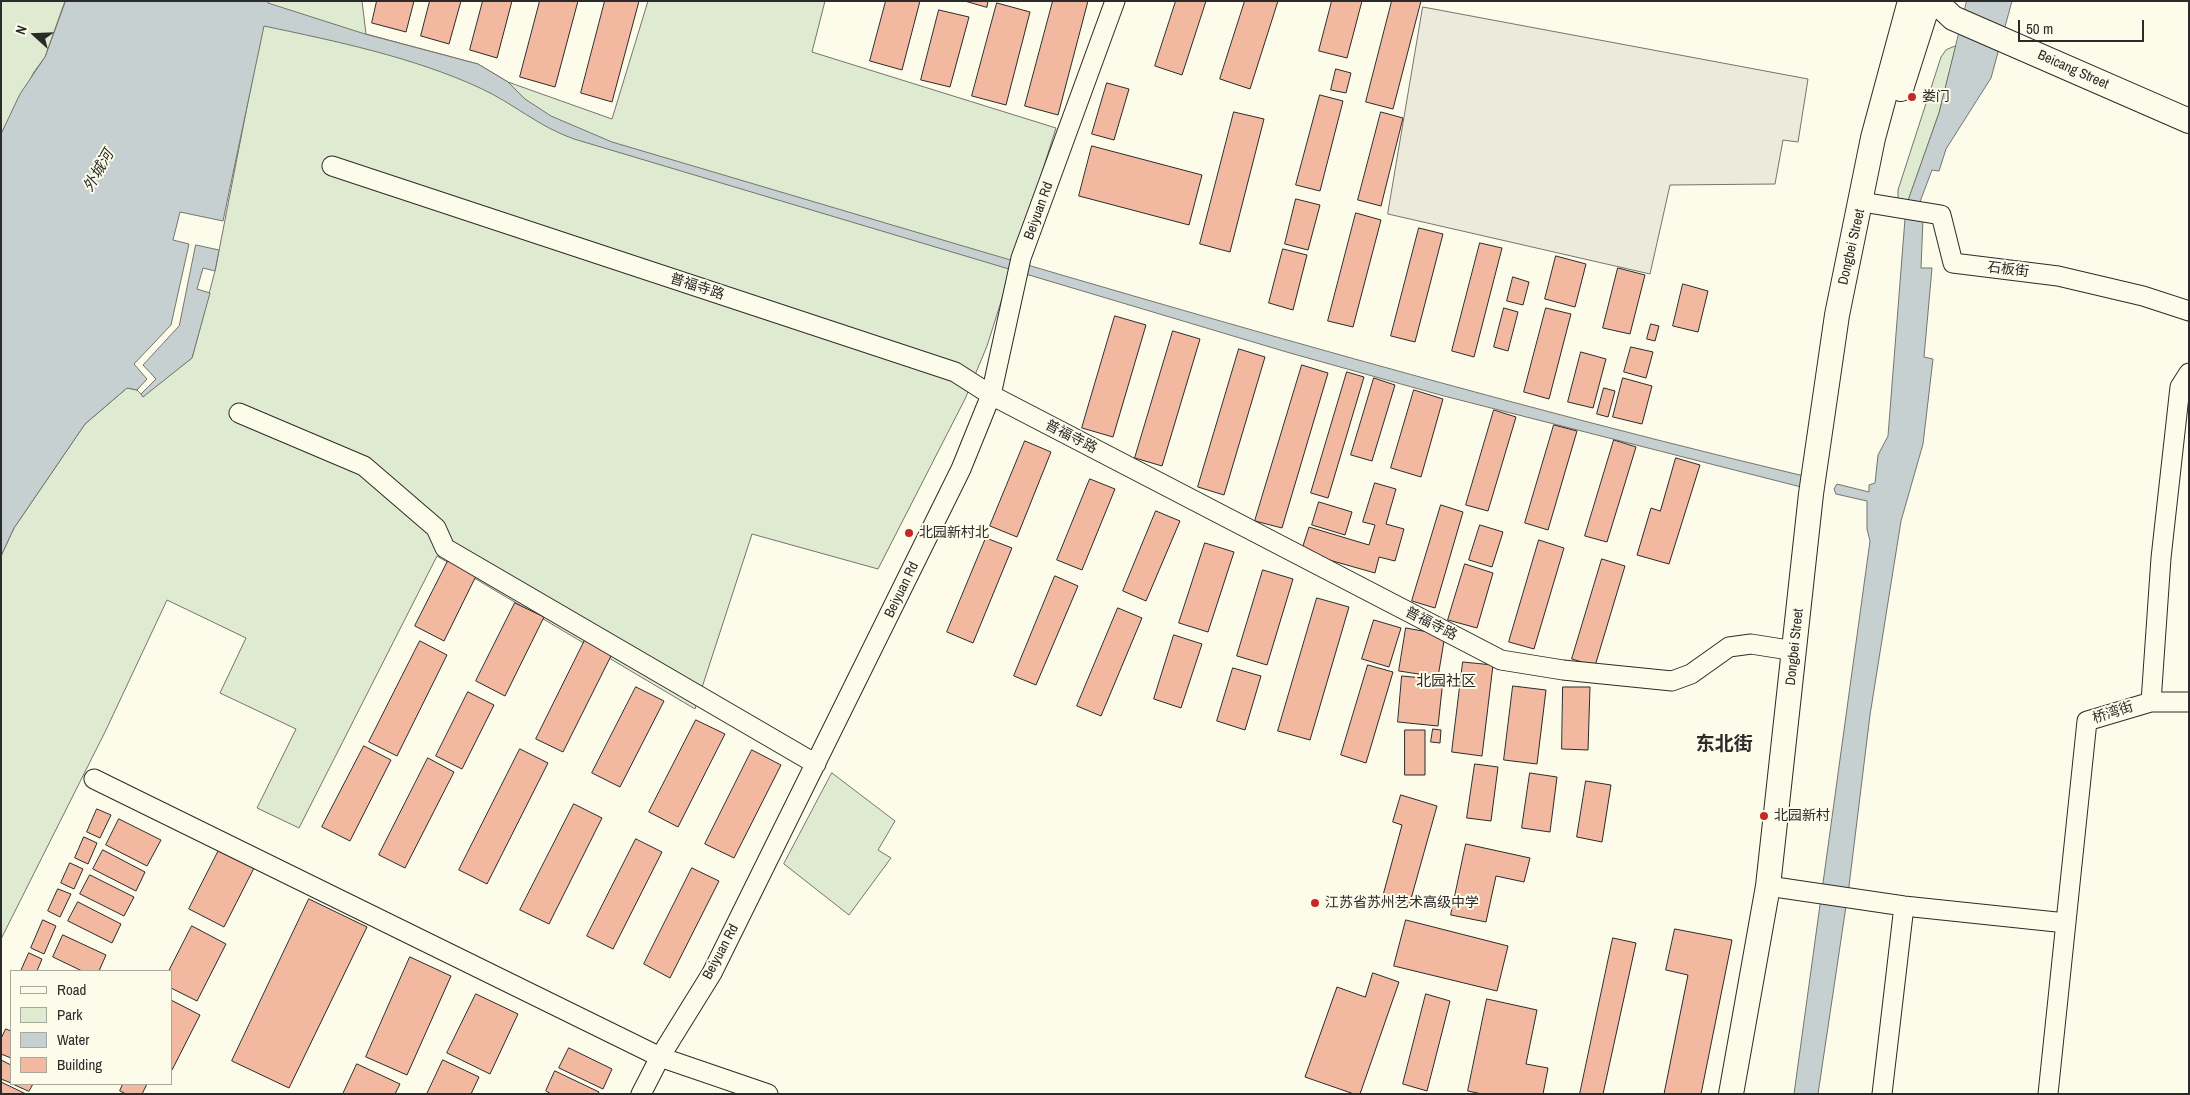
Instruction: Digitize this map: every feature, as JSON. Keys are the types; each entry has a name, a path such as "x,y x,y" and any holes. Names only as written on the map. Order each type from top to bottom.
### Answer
{"main road":[{"name":"Dongbei Street","path":"1731,1094 1768,886 1811,494 1834,339 1873,138 1910,1"},
{"name":"Dongbei Street","path":"1862,202 1891,122 1929,1"},
{"name":"Beicang Street","path":"1934,1 1953,18 2189,121"}],"street":[{"name":"Beiyuan Rd","path":"641,1094 660,1057 712,974 952,489 991,395 1019,266 1115,1"},
{"name":"普福寺路","path":"332,166 955,372 991,395 1501,660 1563,670 1672,681 1691,674 1729,647 1751,644 1794,651"},
{"name":"石板街","path":"1862,202 1941,215 1953,263 2058,276 2143,296 2189,311"},
{"name":"桥湾街","path":"2048,1094 2087,720 2151,702 2161,558 2180,387 2189,373"},
{"path":"239,413 364,466 436,528 445,548 816,764"},
{"path":"2151,702 2189,702"},
{"path":"94,779 660,1057 768,1094"},
{"path":"1768,886 1904,906 2066,923"},
{"path":"1882,1094 1904,906"}],"green space":[{"path":"1,1 65,1 45,57 34,72 1,134"},
{"path":"268,1 362,1 366,34 478,64 508,82 612,119 648,1 825,1 812,52 1056,128 987,346 965,399 878,569 752,534 695,709 437,556 299,828 257,808 296,729 220,693 246,638 167,600 106,730 1,939 1,556 14,528 85,424 127,388 137,390 143,396 192,358 215,271"},
{"path":"1956,46 1939,113 1907,204 1898,200 1898,190 1941,57 1946,50"},
{"path":"832,773 895,821 878,850 891,858 849,915 784,864"}],"shaded area":[{"path":"1423,7 1808,79 1798,142 1783,140 1775,184 1670,185 1650,274 1388,214"}],"water":[{"name":"外城河","path":"66,1 268,1 268,3 365,34 478,64 508,82 525,99 551,116 612,142 1357,360 1657,440 1808,477 1805,488 1444,396 1290,353 574,139 549,128 480,88 428,67 346,44 264,26 223,221 180,212 173,240 189,244 171,325 134,364 147,379 137,390 127,388 85,424 14,528 1,556 1,134 20,94 45,57"},
{"path":"1967,1 2012,1 1991,78 1946,149 1939,171 1932,170 1918,207 1923,219 1921,268 1932,268 1924,357 1933,359 1923,444 1901,521 1870,715 1849,886 1818,1094 1794,1094 1870,541 1867,529 1867,501 1836,494 1834,489 1837,484 1869,492 1869,485 1875,483 1878,455 1888,436 1906,206 1939,113"},
{"path":"196,245 219,250 215,271 203,268 197,289 210,293 192,358 143,397 141,394 156,379 143,365 179,326"}],"building":[{"path":"377,1 414,1 406,32 372,23"},
{"path":"430,1 461,1 449,44 421,36"},
{"path":"483,1 512,1 497,58 470,50"},
{"path":"540,1 578,1 555,87 520,77"},
{"path":"605,1 639,1 612,102 581,93"},
{"path":"886,1 920,1 902,70 870,61"},
{"path":"965,1 988,1 987,7"},
{"path":"1053,1 1088,1 1058,115 1025,106"},
{"path":"1176,1 1206,1 1182,75 1155,66"},
{"path":"1245,1 1278,1 1250,89 1220,79"},
{"path":"1332,1 1362,1 1347,58 1319,51"},
{"path":"1392,1 1421,1 1393,109 1366,102"},
{"path":"997,3 1030,12 1006,105 972,96"},
{"path":"939,10 969,17 950,87 921,80"},
{"path":"1336,69 1351,73 1346,93 1331,90"},
{"path":"1107,83 1129,89 1114,140 1092,134"},
{"path":"1320,95 1343,101 1320,191 1296,185"},
{"path":"1234,112 1264,119 1230,252 1200,244"},
{"path":"1381,112 1403,118 1381,206 1358,200"},
{"path":"1092,146 1202,175 1189,225 1079,196"},
{"path":"1296,199 1320,205 1308,250 1285,244"},
{"path":"1356,213 1381,220 1353,327 1328,321"},
{"path":"1419,228 1443,234 1415,342 1391,336"},
{"path":"1480,243 1502,248 1474,357 1452,351"},
{"path":"1283,249 1307,255 1293,310 1269,303"},
{"path":"1556,256 1586,264 1575,307 1545,299"},
{"path":"1618,268 1645,275 1630,334 1603,328"},
{"path":"1513,277 1529,282 1523,305 1507,301"},
{"path":"1683,284 1708,291 1698,332 1673,326"},
{"path":"1504,308 1518,312 1508,351 1494,347"},
{"path":"1546,308 1571,314 1549,399 1524,392"},
{"path":"1115,316 1146,325 1113,437 1082,428"},
{"path":"1651,324 1659,326 1655,341 1647,339"},
{"path":"1173,331 1200,339 1162,466 1135,458"},
{"path":"1631,347 1653,352 1646,378 1624,372"},
{"path":"1239,349 1265,357 1224,495 1198,487"},
{"path":"1581,352 1606,359 1593,408 1568,402"},
{"path":"1302,365 1328,373 1282,528 1255,521"},
{"path":"1347,372 1364,377 1328,498 1311,493"},
{"path":"1374,378 1395,385 1372,461 1351,455"},
{"path":"1623,378 1652,386 1642,424 1613,417"},
{"path":"1604,388 1615,391 1608,417 1597,414"},
{"path":"1414,390 1443,399 1421,477 1391,468"},
{"path":"1494,410 1516,417 1488,511 1466,505"},
{"path":"1554,425 1577,431 1548,530 1525,523"},
{"path":"1614,440 1636,447 1607,542 1585,536"},
{"path":"1025,441 1051,452 1017,537 990,526"},
{"path":"1676,458 1700,465 1669,564 1637,555 1651,508 1660,511"},
{"path":"1090,479 1115,489 1082,570 1057,560"},
{"path":"1375,483 1396,489 1386,524 1404,529 1395,561 1379,557 1375,573 1301,552 1309,527 1369,545 1375,525 1363,522"},
{"path":"1319,502 1352,512 1345,535 1312,525"},
{"path":"1441,505 1463,512 1435,608 1412,601"},
{"path":"1156,511 1180,521 1146,601 1123,591"},
{"path":"1480,525 1503,532 1492,567 1469,560"},
{"path":"986,538 1012,548 973,643 947,632"},
{"path":"1539,540 1564,548 1534,649 1509,642"},
{"path":"1205,543 1234,552 1208,632 1179,623"},
{"path":"449,559 477,574 444,641 415,626"},
{"path":"1602,559 1625,566 1595,666 1572,659"},
{"path":"1465,564 1493,573 1477,628 1448,620"},
{"path":"1263,570 1293,579 1267,665 1237,656"},
{"path":"1055,576 1078,586 1036,685 1014,676"},
{"path":"1317,598 1349,607 1310,740 1278,731"},
{"path":"515,603 544,617 505,696 476,681"},
{"path":"1118,608 1142,618 1101,716 1077,706"},
{"path":"1374,620 1401,628 1389,667 1362,659"},
{"path":"1406,628 1445,635 1438,677 1399,671"},
{"path":"1174,635 1202,644 1181,708 1154,699"},
{"path":"585,640 612,654 563,752 536,739"},
{"path":"420,641 447,655 397,756 369,742"},
{"path":"1463,662 1493,665 1482,756 1452,752"},
{"path":"1368,665 1393,672 1366,763 1341,755"},
{"path":"1233,668 1261,676 1245,730 1217,721"},
{"path":"1402,676 1443,680 1438,726 1398,722"},
{"path":"1513,686 1546,690 1537,764 1504,760"},
{"path":"636,687 664,701 620,787 592,773"},
{"path":"1563,687 1590,687 1588,750 1562,749"},
{"path":"468,692 494,705 462,769 436,756"},
{"path":"696,720 725,734 678,827 649,812"},
{"path":"1433,729 1441,730 1440,743 1431,742"},
{"path":"1405,730 1425,730 1425,775 1405,775"},
{"path":"364,746 391,760 350,841 322,827"},
{"path":"520,749 548,763 487,884 459,870"},
{"path":"752,750 781,765 734,858 705,844"},
{"path":"428,758 454,772 405,868 379,855"},
{"path":"1475,764 1498,767 1491,821 1467,818"},
{"path":"1530,773 1557,777 1550,832 1522,828"},
{"path":"1586,781 1611,785 1602,842 1577,837"},
{"path":"1401,795 1437,806 1409,906 1382,899 1402,825 1393,822"},
{"path":"574,804 602,818 549,924 520,910"},
{"path":"97,809 111,815 100,838 87,832"},
{"path":"119,819 161,840 147,866 106,845"},
{"path":"84,837 97,843 88,864 75,858"},
{"path":"636,839 662,852 613,949 587,936"},
{"path":"1466,844 1530,858 1524,882 1496,876 1486,922 1451,915"},
{"path":"103,850 145,872 136,891 93,869"},
{"path":"219,850 254,868 224,927 189,909"},
{"path":"70,863 83,869 74,889 61,883"},
{"path":"692,868 719,881 670,978 644,964"},
{"path":"90,875 134,897 124,916 80,894"},
{"path":"58,889 71,894 60,917 48,911"},
{"path":"309,899 367,927 289,1088 232,1061"},
{"path":"78,902 121,924 112,943 68,921"},
{"path":"43,920 56,926 44,954 31,948"},
{"path":"1406,920 1508,946 1497,991 1394,966"},
{"path":"192,926 226,944 197,1001 172,988 172,970 170,970"},
{"path":"1675,929 1732,940 1701,1094 1664,1094 1688,975 1666,970"},
{"path":"63,935 106,955 99,970 80,970 53,957"},
{"path":"1613,938 1636,943 1603,1094 1580,1094"},
{"path":"29,953 42,959 37,970 21,970"},
{"path":"410,957 451,976 407,1075 366,1057"},
{"path":"1373,973 1399,982 1360,1094 1354,1094 1305,1077 1337,987 1365,997"},
{"path":"476,994 518,1014 490,1074 447,1053"},
{"path":"1426,994 1450,1001 1427,1091 1403,1084"},
{"path":"1487,999 1537,1010 1526,1064 1548,1068 1543,1094 1482,1094 1468,1091"},
{"path":"172,1001 200,1015 172,1070"},
{"path":"6,1029 10,1031 10,1058 1,1054 1,1039"},
{"path":"569,1048 612,1069 603,1089 559,1068"},
{"path":"1,1060 10,1064 10,1083 1,1079"},
{"path":"443,1060 479,1077 471,1094 427,1094"},
{"path":"357,1064 400,1084 395,1094 343,1094"},
{"path":"555,1071 599,1092 598,1094 551,1094 546,1091"},
{"path":"1,1082 26,1094 1,1094"},
{"path":"15,1085 32,1085 29,1091"},
{"path":"123,1085 146,1085 142,1094 126,1094 120,1091"}],"place":[{"name":"娄门","path":"1912,97"},
{"name":"北园新村北","path":"909,533"},
{"name":"北园新村","path":"1764,816"},
{"name":"江苏省苏州艺术高级中学","path":"1315,903"}],"district":[{"name":"北园社区","path":"1446,682"},
{"name":"东北街","path":"1724,745"}]}
